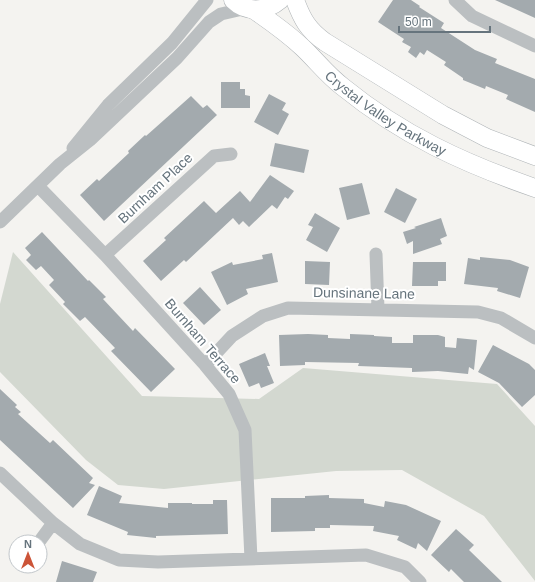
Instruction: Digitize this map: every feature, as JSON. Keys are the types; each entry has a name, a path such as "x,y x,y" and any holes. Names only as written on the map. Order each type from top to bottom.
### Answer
{"main road":[{"path":"245,6 267,8 280,0"},
{"name":"Crystal Valley Parkway","path":"295,0 304,22 314,35 449,119 487,138 535,156"},
{"name":"Crystal Valley Parkway","path":"245,6 286,33 303,48 327,74 383,117 452,156 535,188"}],"street":[{"path":"0,222 60,164 108,105 172,43 207,0"},
{"path":"455,0 472,16 535,46"},
{"path":"60,164 90,140 177,58 209,22 221,14 245,6"},
{"name":"Burnham Place","path":"105,255 214,156 231,154"},
{"name":"Burnham Terrace","path":"38,186 105,255 205,365 229,394 244,430 251,559"},
{"path":"376,254 378,309"},
{"name":"Dunsinane Lane","path":"205,365 232,336 263,316 288,308 478,312 501,318 535,338"},
{"path":"0,473 53,523 80,544 119,560 158,562 366,555 405,567 420,582"},
{"path":"45,534 53,523"}],"shaded area":[{"path":"13,252 142,396 259,399 303,368 497,384 535,426 535,581 484,516 402,470 336,471 164,489 118,485 86,460 0,372 0,304"}],"building":[{"path":"393,0 411,0 444,23 441,28 475,50 497,59 495,63 535,79 535,112 506,99 508,95 486,86 485,89 463,80 463,78 444,65 446,62 427,50 424,55 420,52 416,58 408,52 411,47 402,42 404,39 378,22"},
{"path":"495,0 535,0 535,18"},
{"path":"221,82 240,82 240,89 245,89 245,95 250,96 250,108 221,108"},
{"path":"269,94 286,103 282,110 289,114 278,135 254,122"},
{"path":"191,96 203,108 207,105 217,115 104,221 80,195 97,179 99,181 129,153 128,151 145,135 146,136"},
{"path":"275,143 309,150 304,173 270,166"},
{"path":"270,175 294,191 288,199 285,197 277,209 272,205 249,227 243,221 239,225 233,218 186,262 184,260 161,281 143,261 166,240 164,238 204,201 216,213 240,191 250,202"},
{"path":"362,183 370,214 347,220 339,188"},
{"path":"396,188 417,199 405,223 384,212"},
{"path":"315,213 340,228 327,252 306,240 313,227 308,225"},
{"path":"441,218 447,236 440,239 442,244 413,254 413,241 407,244 403,232"},
{"path":"42,232 88,281 89,280 106,297 103,299 133,331 135,328 175,369 151,392 111,351 115,348 85,317 80,321 63,304 65,302 49,285 54,280 41,266 36,270 26,260 31,255 25,248"},
{"path":"272,253 278,282 246,289 248,294 227,305 211,272 232,262 233,265 263,259 262,255"},
{"path":"480,257 510,260 529,267 520,298 497,291 498,288 464,284 468,258 480,260"},
{"path":"305,261 330,262 329,285 305,284"},
{"path":"413,262 446,262 446,281 438,281 438,286 412,286"},
{"path":"200,287 221,310 204,325 183,303"},
{"path":"350,334 374,335 392,337 392,343 413,343 413,335 438,335 445,337 445,347 456,348 457,338 477,340 474,370 469,367 468,374 438,371 412,372 412,368 358,366 359,363 305,362 305,365 280,366 279,335 328,335 328,338 350,339"},
{"path":"493,345 529,364 535,370 535,395 522,407 499,383 478,372"},
{"path":"265,353 270,366 267,366 274,383 261,388 259,383 249,387 239,364"},
{"path":"0,389 17,405 15,407 21,412 18,414 50,443 53,440 93,478 89,483 95,485 73,508 0,440"},
{"path":"99,486 122,496 119,503 168,508 168,503 213,504 213,500 227,500 228,534 156,536 156,538 127,535 128,532 87,515"},
{"path":"329,495 329,498 364,499 364,503 384,507 385,501 406,505 441,521 427,551 418,543 416,549 397,540 399,536 373,531 374,526 330,525 330,528 315,528 315,531 271,532 271,498 305,498 305,496"},
{"path":"456,529 474,545 469,550 502,582 464,582 451,569 449,572 431,555"},
{"path":"62,561 97,572 93,582 56,582"}]}
